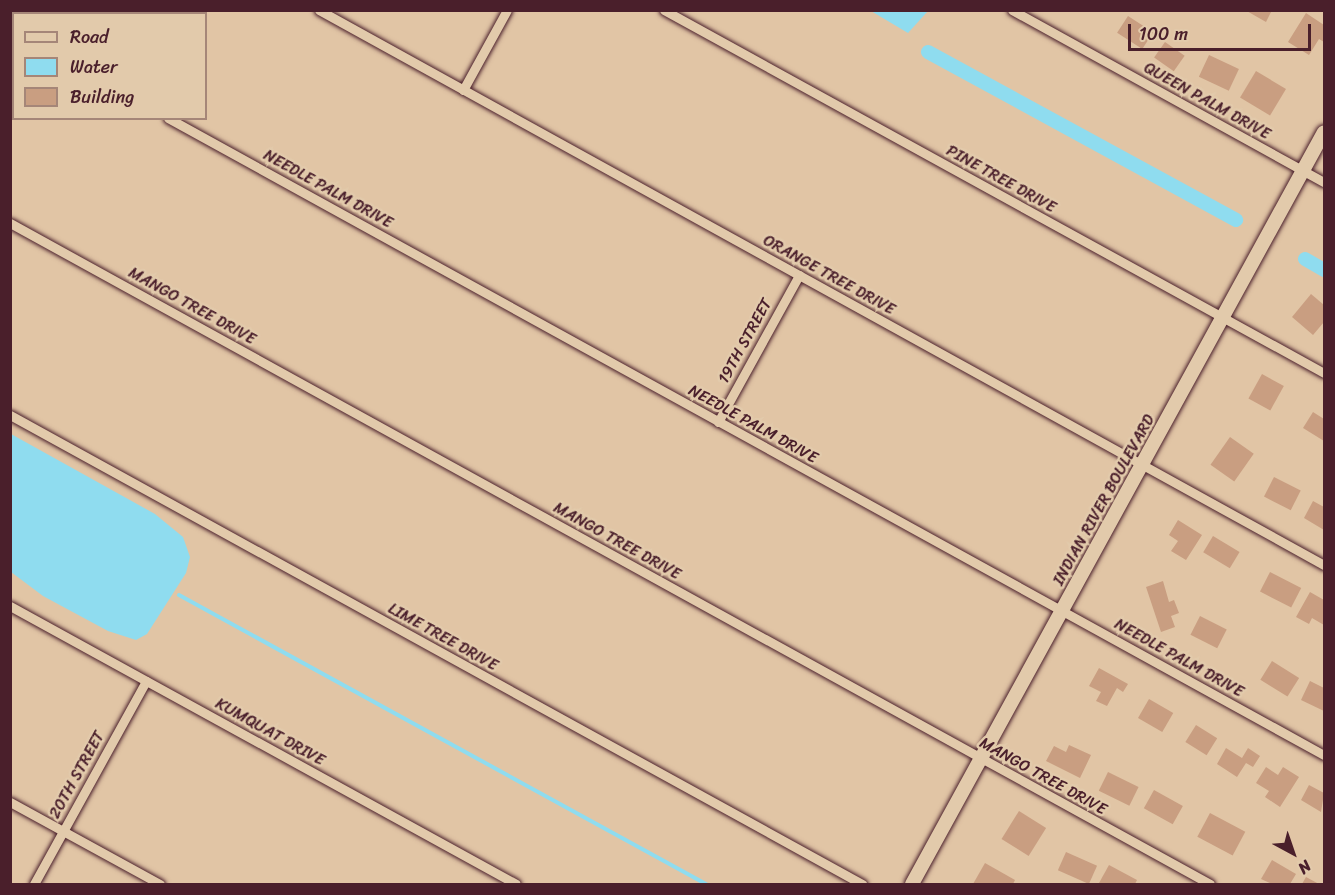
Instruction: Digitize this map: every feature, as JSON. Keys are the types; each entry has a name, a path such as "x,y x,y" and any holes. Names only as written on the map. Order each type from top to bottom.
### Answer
{"main road":[{"name":"INDIAN RIVER BOULEVARD","path":"912,885 1324,132"}],"street":[{"name":"ORANGE TREE DRIVE","path":"319,10 1324,564"},
{"path":"463,90 507,10"},
{"name":"PINE TREE DRIVE","path":"664,10 1324,373"},
{"name":"QUEEN PALM DRIVE","path":"1012,10 1324,182"},
{"name":"NEEDLE PALM DRIVE","path":"172,120 1324,755"},
{"name":"MANGO TREE DRIVE","path":"10,224 1210,885"},
{"name":"19TH STREET","path":"718,422 799,275"},
{"name":"LIME TREE DRIVE","path":"10,415 862,885"},
{"name":"KUMQUAT DRIVE","path":"10,606 516,885"},
{"name":"20TH STREET","path":"34,885 146,681"},
{"path":"10,802 160,885"}],"water":[{"path":"871,11 928,11 908,33"},
{"path":"11,434 155,514 183,537 190,557 186,573 147,634 136,640 108,631 43,596 11,572"}],"building":[{"path":"1245,10 1272,10 1266,22"},
{"path":"1306,13 1324,25 1324,42 1319,39 1309,55 1288,42"},
{"path":"1128,16 1153,32 1142,49 1117,33"},
{"path":"1165,42 1185,56 1174,71 1154,58"},
{"path":"1209,55 1239,69 1229,91 1199,77"},
{"path":"1256,71 1286,89 1270,116 1240,98"},
{"path":"1311,294 1324,305 1324,322 1313,335 1292,317"},
{"path":"1262,374 1284,386 1270,411 1248,398"},
{"path":"1313,412 1324,419 1324,441 1303,428"},
{"path":"1230,437 1254,454 1234,481 1210,465"},
{"path":"1274,477 1301,491 1291,510 1264,497"},
{"path":"1313,501 1324,507 1324,530 1304,518"},
{"path":"1178,520 1202,535 1186,560 1171,551 1178,541 1169,535"},
{"path":"1213,536 1240,552 1230,568 1203,552"},
{"path":"1270,572 1301,588 1291,607 1260,592"},
{"path":"1163,581 1169,602 1174,600 1179,613 1171,616 1175,627 1161,632 1146,587"},
{"path":"1310,592 1324,600 1324,625 1312,618 1309,624 1296,617"},
{"path":"1200,616 1227,630 1217,648 1190,635"},
{"path":"1272,661 1299,678 1287,697 1260,680"},
{"path":"1099,668 1128,684 1123,692 1117,688 1107,706 1096,701 1101,692 1089,686"},
{"path":"1310,681 1324,688 1324,711 1301,700"},
{"path":"1149,699 1173,713 1162,732 1138,718"},
{"path":"1196,725 1217,738 1207,755 1185,742"},
{"path":"1069,745 1091,755 1080,778 1046,761 1054,746 1066,752"},
{"path":"1226,748 1242,758 1248,748 1260,756 1253,767 1246,763 1237,777 1217,764"},
{"path":"1266,767 1278,775 1283,767 1299,777 1280,807 1265,797 1269,791 1256,783"},
{"path":"1108,772 1139,787 1129,806 1099,791"},
{"path":"1309,785 1324,793 1321,812 1301,800"},
{"path":"1154,790 1183,806 1173,824 1144,808"},
{"path":"1019,811 1046,828 1029,856 1002,839"},
{"path":"1210,813 1245,832 1233,856 1197,837"},
{"path":"1066,852 1097,866 1089,884 1058,870"},
{"path":"1272,860 1296,874 1290,884 1272,884 1261,879"},
{"path":"985,863 1015,880 1013,884 973,884"},
{"path":"1109,865 1137,880 1135,884 1099,883"},
{"path":"1306,877 1319,884 1302,884"}],"waterway":[{"path":"928,52 1236,220"},
{"path":"1305,259 1324,270"},
{"path":"179,595 706,884"}]}
